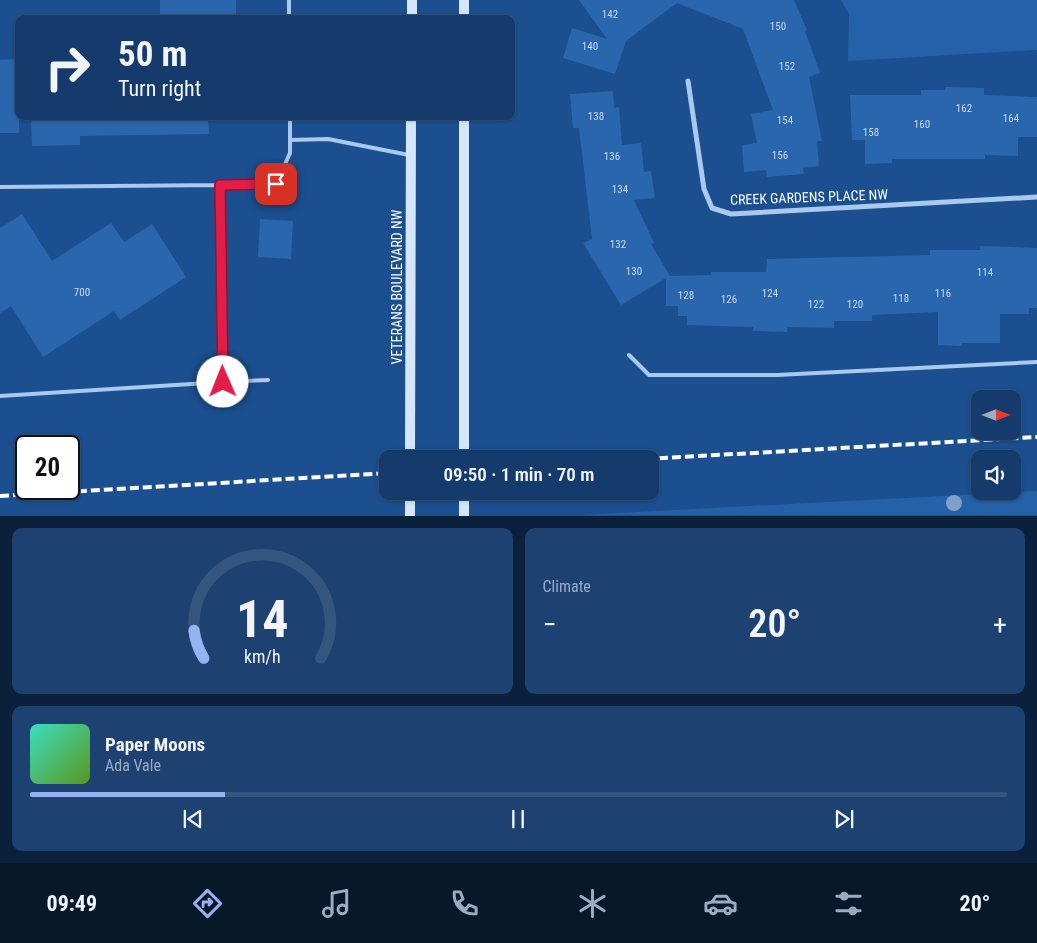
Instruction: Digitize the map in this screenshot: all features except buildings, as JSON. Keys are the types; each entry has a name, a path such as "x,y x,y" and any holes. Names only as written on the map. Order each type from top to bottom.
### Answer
{"main road":[{"path":"412,0 412,15"},
{"path":"464,0 464,15"},
{"name":"VETERANS BOULEVARD NW","path":"410,450 411,120"},
{"path":"464,120 464,450"},
{"path":"410,500 410,516"},
{"path":"464,500 464,516"}],"street":[{"name":"CREEK GARDENS PLACE NW","path":"688,81 704,189 712,208 730,214 1037,197"}],"lane":[{"path":"289,0 289,15"},
{"path":"0,187 276,184 290,153 290,120"},
{"path":"290,140 328,139 411,155"},
{"path":"220,185 223,382"},
{"path":"629,355 649,375 777,375 1037,362"},
{"path":"0,396 268,380"}],"shaded area":[{"path":"841,0 1037,0 1037,50 848,61 849,14"},
{"path":"1037,491 1037,515 581,515 971,494 971,500 1021,500 1021,492"}],"railway":[{"path":"659,458 1037,437"},
{"path":"0,496 379,474"}],"route":[{"path":"223,382 220,185 276,184"}]}
